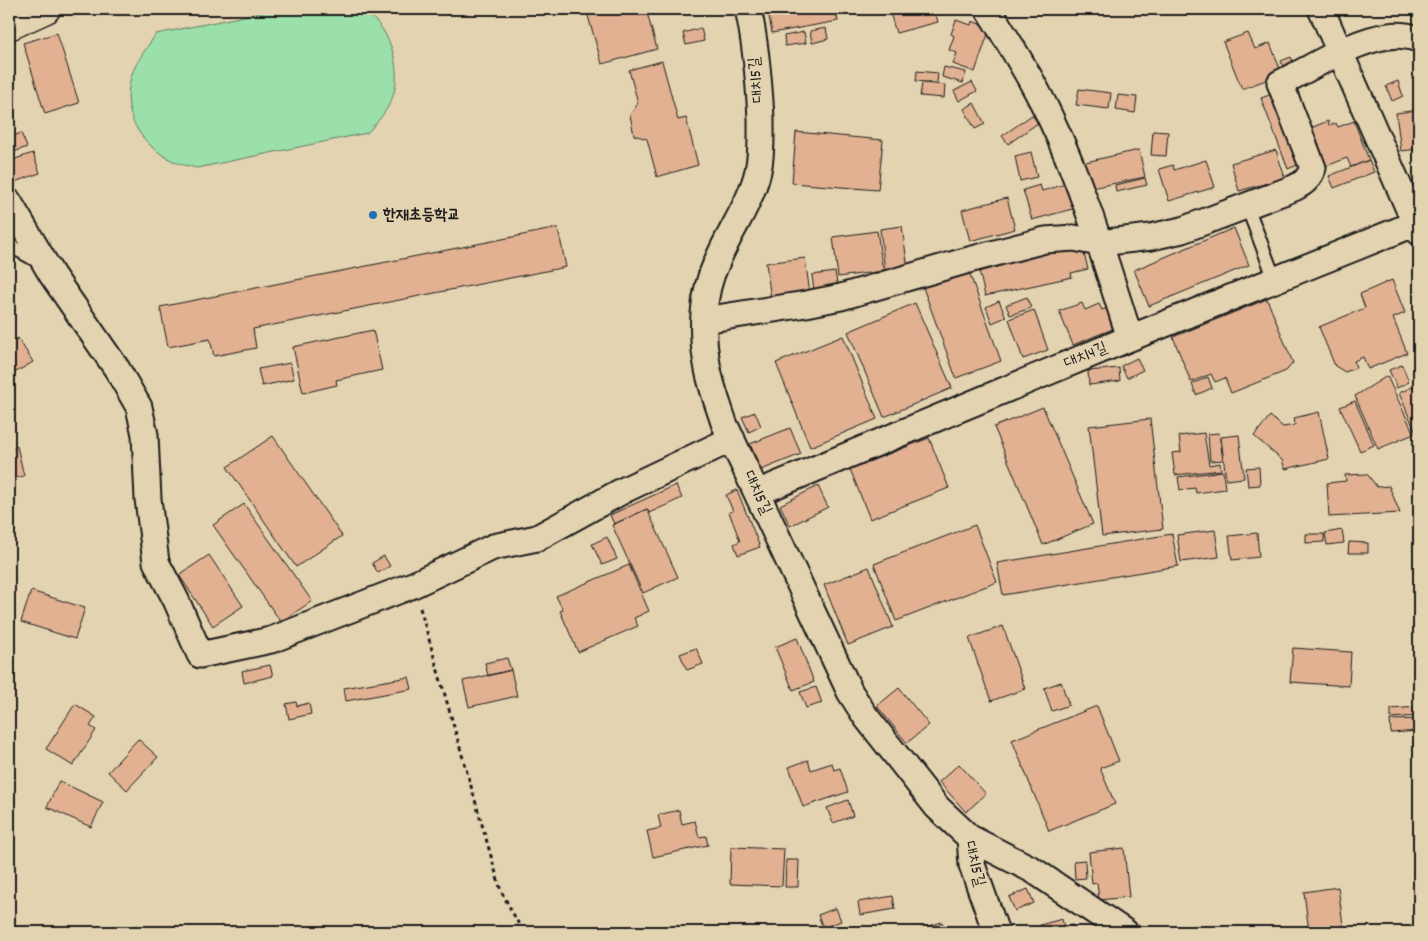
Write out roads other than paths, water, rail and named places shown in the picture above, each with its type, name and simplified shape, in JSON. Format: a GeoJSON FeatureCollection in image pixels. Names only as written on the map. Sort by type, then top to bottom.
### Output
{"type":"FeatureCollection","features":[{"type":"Feature","properties":{"kind":"main road"},"geometry":{"type":"LineString","coordinates":[[9,26],[46,9]]}},
{"type":"Feature","properties":{"kind":"street","name":"대치5길"},"geometry":{"type":"LineString","coordinates":[[748,9],[760,94],[761,148],[758,170],[751,194],[715,264],[706,295],[704,320],[707,364],[714,394],[724,423],[850,692],[866,717],[937,807],[970,838],[972,865],[996,932]]}},
{"type":"Feature","properties":{"kind":"street"},"geometry":{"type":"LineString","coordinates":[[988,9],[1014,50],[1050,117],[1068,158],[1100,243],[1130,338]]}},
{"type":"Feature","properties":{"kind":"street","name":"대치4길"},"geometry":{"type":"LineString","coordinates":[[757,493],[1130,338],[1418,225],[1321,9]]}},
{"type":"Feature","properties":{"kind":"street"},"geometry":{"type":"LineString","coordinates":[[704,320],[788,307],[842,296],[965,260],[1045,240],[1074,238],[1100,243],[1164,235],[1294,188],[1304,183],[1313,168],[1280,83],[1341,52],[1366,42],[1390,35],[1419,39]]}},
{"type":"Feature","properties":{"kind":"street"},"geometry":{"type":"LineString","coordinates":[[9,202],[47,266],[117,369],[140,407],[145,435],[148,499],[156,562],[176,600],[200,656],[271,640],[413,585],[493,547],[537,538],[624,490],[732,439]]}},
{"type":"Feature","properties":{"kind":"street"},"geometry":{"type":"LineString","coordinates":[[970,838],[1032,870],[1125,932]]}},
{"type":"Feature","properties":{"kind":"lane"},"geometry":{"type":"LineString","coordinates":[[1247,206],[1275,280]]}},
{"type":"Feature","properties":{"kind":"lane"},"geometry":{"type":"LineString","coordinates":[[9,245],[47,266]]}},
{"type":"Feature","properties":{"kind":"place","name":"한재초등학교"},"geometry":{"type":"Point","coordinates":[373,215]}}]}
